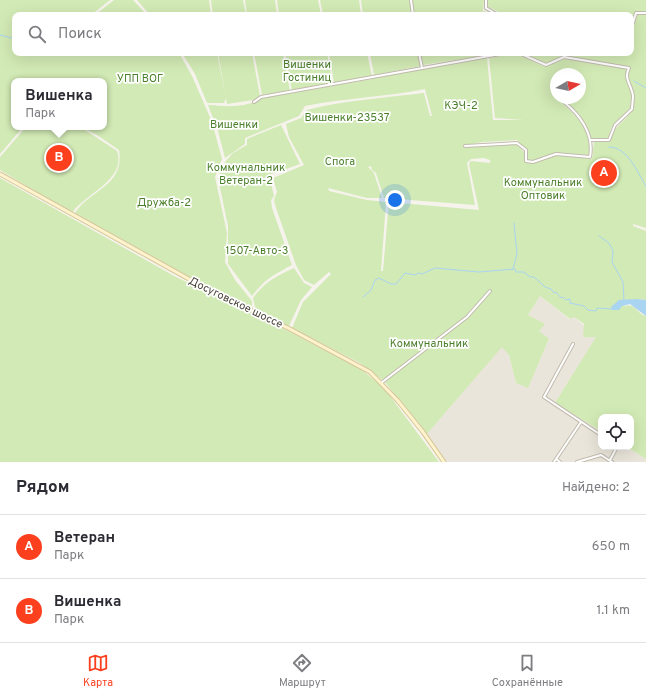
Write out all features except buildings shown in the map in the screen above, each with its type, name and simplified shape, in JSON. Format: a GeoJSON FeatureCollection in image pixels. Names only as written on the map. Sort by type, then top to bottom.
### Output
{"type":"FeatureCollection","features":[{"type":"Feature","properties":{"kind":"main road","name":"Досуговское шоссе"},"geometry":{"type":"LineString","coordinates":[[0,174],[196,283],[357,364],[370,372],[424,432],[444,462]]}},
{"type":"Feature","properties":{"kind":"street"},"geometry":{"type":"LineString","coordinates":[[411,0],[413,12]]}},
{"type":"Feature","properties":{"kind":"street"},"geometry":{"type":"LineString","coordinates":[[486,0],[486,8],[493,12]]}},
{"type":"Feature","properties":{"kind":"street"},"geometry":{"type":"LineString","coordinates":[[634,20],[636,13],[646,13]]}},
{"type":"Feature","properties":{"kind":"street"},"geometry":{"type":"LineString","coordinates":[[420,56],[422,68]]}},
{"type":"Feature","properties":{"kind":"street"},"geometry":{"type":"LineString","coordinates":[[254,102],[261,97],[489,56]]}},
{"type":"Feature","properties":{"kind":"street"},"geometry":{"type":"LineString","coordinates":[[526,56],[546,65],[564,58],[629,68],[627,81],[633,94],[632,109],[616,125],[609,140],[591,140]]}},
{"type":"Feature","properties":{"kind":"street"},"geometry":{"type":"LineString","coordinates":[[465,146],[517,142],[526,150],[526,161],[533,162],[556,154],[590,157],[591,140],[580,119],[566,104]]}},
{"type":"Feature","properties":{"kind":"street"},"geometry":{"type":"LineString","coordinates":[[381,383],[467,317],[490,291]]}},
{"type":"Feature","properties":{"kind":"street"},"geometry":{"type":"LineString","coordinates":[[573,344],[544,397],[598,433]]}},
{"type":"Feature","properties":{"kind":"street"},"geometry":{"type":"LineString","coordinates":[[554,462],[581,422]]}},
{"type":"Feature","properties":{"kind":"street"},"geometry":{"type":"LineString","coordinates":[[577,462],[601,455],[611,461],[616,450]]}},
{"type":"Feature","properties":{"kind":"street"},"geometry":{"type":"LineString","coordinates":[[556,459],[560,462]]}},
{"type":"Feature","properties":{"kind":"shaded area"},"geometry":{"type":"Polygon","coordinates":[[[540,296],[569,319],[574,317],[597,337],[555,403],[598,429],[598,450],[632,450],[646,459],[646,462],[446,462],[426,435],[502,346],[509,355],[516,383],[528,387],[549,340],[539,331],[544,324],[528,315],[540,296]]]}},
{"type":"Feature","properties":{"kind":"green space","name":"Дружба-2"},"geometry":{"type":"Polygon","coordinates":[[[0,0],[110,0],[95,12],[12,12],[12,56],[181,56],[192,76],[212,122],[222,159],[215,177],[227,233],[225,262],[235,280],[252,301],[252,308],[183,276],[75,213],[81,205],[111,180],[117,172],[119,150],[87,130],[107,130],[107,78],[11,78],[11,130],[20,130],[0,154],[0,0]]]}},
{"type":"Feature","properties":{"kind":"green space"},"geometry":{"type":"Polygon","coordinates":[[[114,0],[133,0],[144,12],[99,12],[114,0]]]}},
{"type":"Feature","properties":{"kind":"green space"},"geometry":{"type":"Polygon","coordinates":[[[137,0],[209,0],[211,12],[147,12],[137,0]]]}},
{"type":"Feature","properties":{"kind":"green space"},"geometry":{"type":"Polygon","coordinates":[[[211,0],[243,0],[245,12],[213,12],[211,0]]]}},
{"type":"Feature","properties":{"kind":"green space"},"geometry":{"type":"Polygon","coordinates":[[[245,0],[275,0],[277,12],[247,12],[245,0]]]}},
{"type":"Feature","properties":{"kind":"green space"},"geometry":{"type":"Polygon","coordinates":[[[277,0],[318,0],[320,12],[279,12],[277,0]]]}},
{"type":"Feature","properties":{"kind":"green space"},"geometry":{"type":"Polygon","coordinates":[[[320,0],[359,0],[361,12],[322,12],[320,0]]]}},
{"type":"Feature","properties":{"kind":"green space"},"geometry":{"type":"Polygon","coordinates":[[[361,0],[411,0],[413,12],[363,12],[361,0]]]}},
{"type":"Feature","properties":{"kind":"green space"},"geometry":{"type":"Polygon","coordinates":[[[412,0],[484,0],[483,11],[488,12],[414,12],[412,0]]]}},
{"type":"Feature","properties":{"kind":"green space"},"geometry":{"type":"Polygon","coordinates":[[[487,0],[646,0],[646,11],[634,13],[498,12],[488,7],[487,0]]]}},
{"type":"Feature","properties":{"kind":"green space"},"geometry":{"type":"Polygon","coordinates":[[[646,13],[646,228],[633,224],[633,226],[646,231],[646,300],[637,299],[622,306],[631,306],[646,316],[646,459],[632,450],[634,450],[634,414],[598,414],[598,429],[555,403],[596,337],[583,337],[584,324],[574,317],[570,319],[540,296],[528,315],[545,324],[539,331],[549,339],[528,388],[516,383],[509,355],[502,347],[426,435],[385,382],[360,363],[292,328],[303,302],[331,274],[329,272],[314,285],[304,280],[296,265],[276,208],[274,200],[277,192],[273,178],[304,165],[289,137],[286,124],[301,118],[307,110],[350,102],[424,93],[430,116],[432,116],[425,89],[305,106],[299,116],[245,138],[245,144],[225,158],[218,131],[208,105],[229,106],[249,104],[262,98],[487,58],[493,120],[524,120],[495,118],[489,58],[500,56],[522,56],[545,67],[564,59],[627,68],[626,81],[632,94],[630,108],[611,128],[608,139],[592,139],[579,114],[567,104],[586,104],[586,68],[550,68],[550,104],[563,104],[578,119],[586,132],[589,155],[556,153],[533,161],[528,160],[526,157],[527,151],[517,140],[482,142],[463,146],[464,148],[485,144],[516,143],[524,152],[525,161],[533,163],[557,155],[592,159],[594,142],[610,142],[614,131],[633,108],[634,97],[628,72],[629,67],[564,56],[634,56],[634,24],[637,14],[646,13]],[[484,158],[471,159],[467,163],[475,205],[384,198],[376,173],[372,170],[371,166],[368,167],[374,173],[382,198],[367,198],[328,188],[329,191],[367,200],[386,202],[381,271],[383,271],[389,202],[479,210],[469,164],[471,161],[490,163],[490,160],[484,158]]]}},
{"type":"Feature","properties":{"kind":"green space"},"geometry":{"type":"Polygon","coordinates":[[[184,56],[218,56],[226,98],[224,103],[207,103],[195,74],[184,56]]]}},
{"type":"Feature","properties":{"kind":"green space","name":"Вишенки"},"geometry":{"type":"Polygon","coordinates":[[[219,56],[253,56],[260,96],[253,100],[227,104],[219,56]]]}},
{"type":"Feature","properties":{"kind":"green space","name":"Вишенки-23537"},"geometry":{"type":"Polygon","coordinates":[[[255,56],[284,56],[290,91],[262,95],[255,56]]]}},
{"type":"Feature","properties":{"kind":"green space","name":"Вишенки Гостиниц"},"geometry":{"type":"Polygon","coordinates":[[[286,56],[328,56],[333,84],[292,91],[286,56]]]}},
{"type":"Feature","properties":{"kind":"green space"},"geometry":{"type":"Polygon","coordinates":[[[330,56],[368,56],[372,76],[334,83],[330,56]]]}},
{"type":"Feature","properties":{"kind":"green space"},"geometry":{"type":"Polygon","coordinates":[[[371,56],[419,56],[421,66],[374,75],[371,56]]]}},
{"type":"Feature","properties":{"kind":"green space"},"geometry":{"type":"Polygon","coordinates":[[[422,56],[482,56],[423,65],[422,56]]]}},
{"type":"Feature","properties":{"kind":"green space"},"geometry":{"type":"Polygon","coordinates":[[[529,56],[564,56],[546,64],[529,56]]]}},
{"type":"Feature","properties":{"kind":"green space"},"geometry":{"type":"Polygon","coordinates":[[[281,125],[300,164],[269,175],[274,196],[271,200],[272,208],[292,265],[270,278],[261,285],[252,296],[228,264],[228,226],[218,178],[225,162],[233,153],[247,145],[247,139],[281,125]]]}},
{"type":"Feature","properties":{"kind":"green space"},"geometry":{"type":"Polygon","coordinates":[[[23,130],[85,130],[117,151],[118,161],[116,170],[103,186],[86,199],[72,213],[0,170],[0,157],[23,130]]]}},
{"type":"Feature","properties":{"kind":"green space"},"geometry":{"type":"Polygon","coordinates":[[[0,178],[176,277],[288,331],[362,370],[384,388],[439,462],[0,462],[0,178]]]}},
{"type":"Feature","properties":{"kind":"green space"},"geometry":{"type":"Polygon","coordinates":[[[294,268],[304,283],[312,287],[301,300],[289,326],[256,311],[253,298],[262,287],[271,280],[294,268]]]}},
{"type":"Feature","properties":{"kind":"water"},"geometry":{"type":"Polygon","coordinates":[[[619,300],[646,300],[646,316],[630,304],[622,306],[619,310],[612,310],[611,307],[619,300]]]}},
{"type":"Feature","properties":{"kind":"waterway"},"geometry":{"type":"LineString","coordinates":[[0,35],[12,38]]}},
{"type":"Feature","properties":{"kind":"waterway"},"geometry":{"type":"LineString","coordinates":[[634,81],[646,88]]}},
{"type":"Feature","properties":{"kind":"waterway"},"geometry":{"type":"LineString","coordinates":[[609,147],[616,148],[627,156],[646,186]]}},
{"type":"Feature","properties":{"kind":"waterway"},"geometry":{"type":"LineString","coordinates":[[513,269],[517,254],[514,223]]}},
{"type":"Feature","properties":{"kind":"waterway"},"geometry":{"type":"LineString","coordinates":[[599,236],[609,243],[613,251],[612,262],[623,282],[624,301]]}},
{"type":"Feature","properties":{"kind":"waterway"},"geometry":{"type":"LineString","coordinates":[[363,297],[371,290],[375,280],[379,278],[391,284],[396,284],[405,273],[415,275],[419,273],[422,274],[435,268],[479,272],[515,269],[516,272],[524,272],[530,277],[534,277],[545,287],[551,289],[554,293],[556,292],[561,298],[563,297],[566,300],[570,299],[570,303],[584,306],[588,310],[596,311],[597,308],[612,309]]}},
{"type":"Feature","properties":{"kind":"place","name":"Вишенка"},"geometry":{"type":"Point","coordinates":[59,158]}},
{"type":"Feature","properties":{"kind":"place","name":"Ветеран"},"geometry":{"type":"Point","coordinates":[604,173]}},
{"type":"Feature","properties":{"kind":"park label","name":"УПП ВОГ"},"geometry":{"type":"Point","coordinates":[140,78]}},
{"type":"Feature","properties":{"kind":"park label","name":"КЭЧ-2"},"geometry":{"type":"Point","coordinates":[461,105]}},
{"type":"Feature","properties":{"kind":"park label","name":"Спога"},"geometry":{"type":"Point","coordinates":[340,161]}},
{"type":"Feature","properties":{"kind":"park label","name":"Коммунальник Ветеран-2"},"geometry":{"type":"Point","coordinates":[246,173]}},
{"type":"Feature","properties":{"kind":"park label","name":"Коммунальник Оптовик"},"geometry":{"type":"Point","coordinates":[543,188]}},
{"type":"Feature","properties":{"kind":"park label","name":"1507-Авто-3"},"geometry":{"type":"Point","coordinates":[257,250]}},
{"type":"Feature","properties":{"kind":"park label","name":"Коммунальник"},"geometry":{"type":"Point","coordinates":[429,343]}}]}
